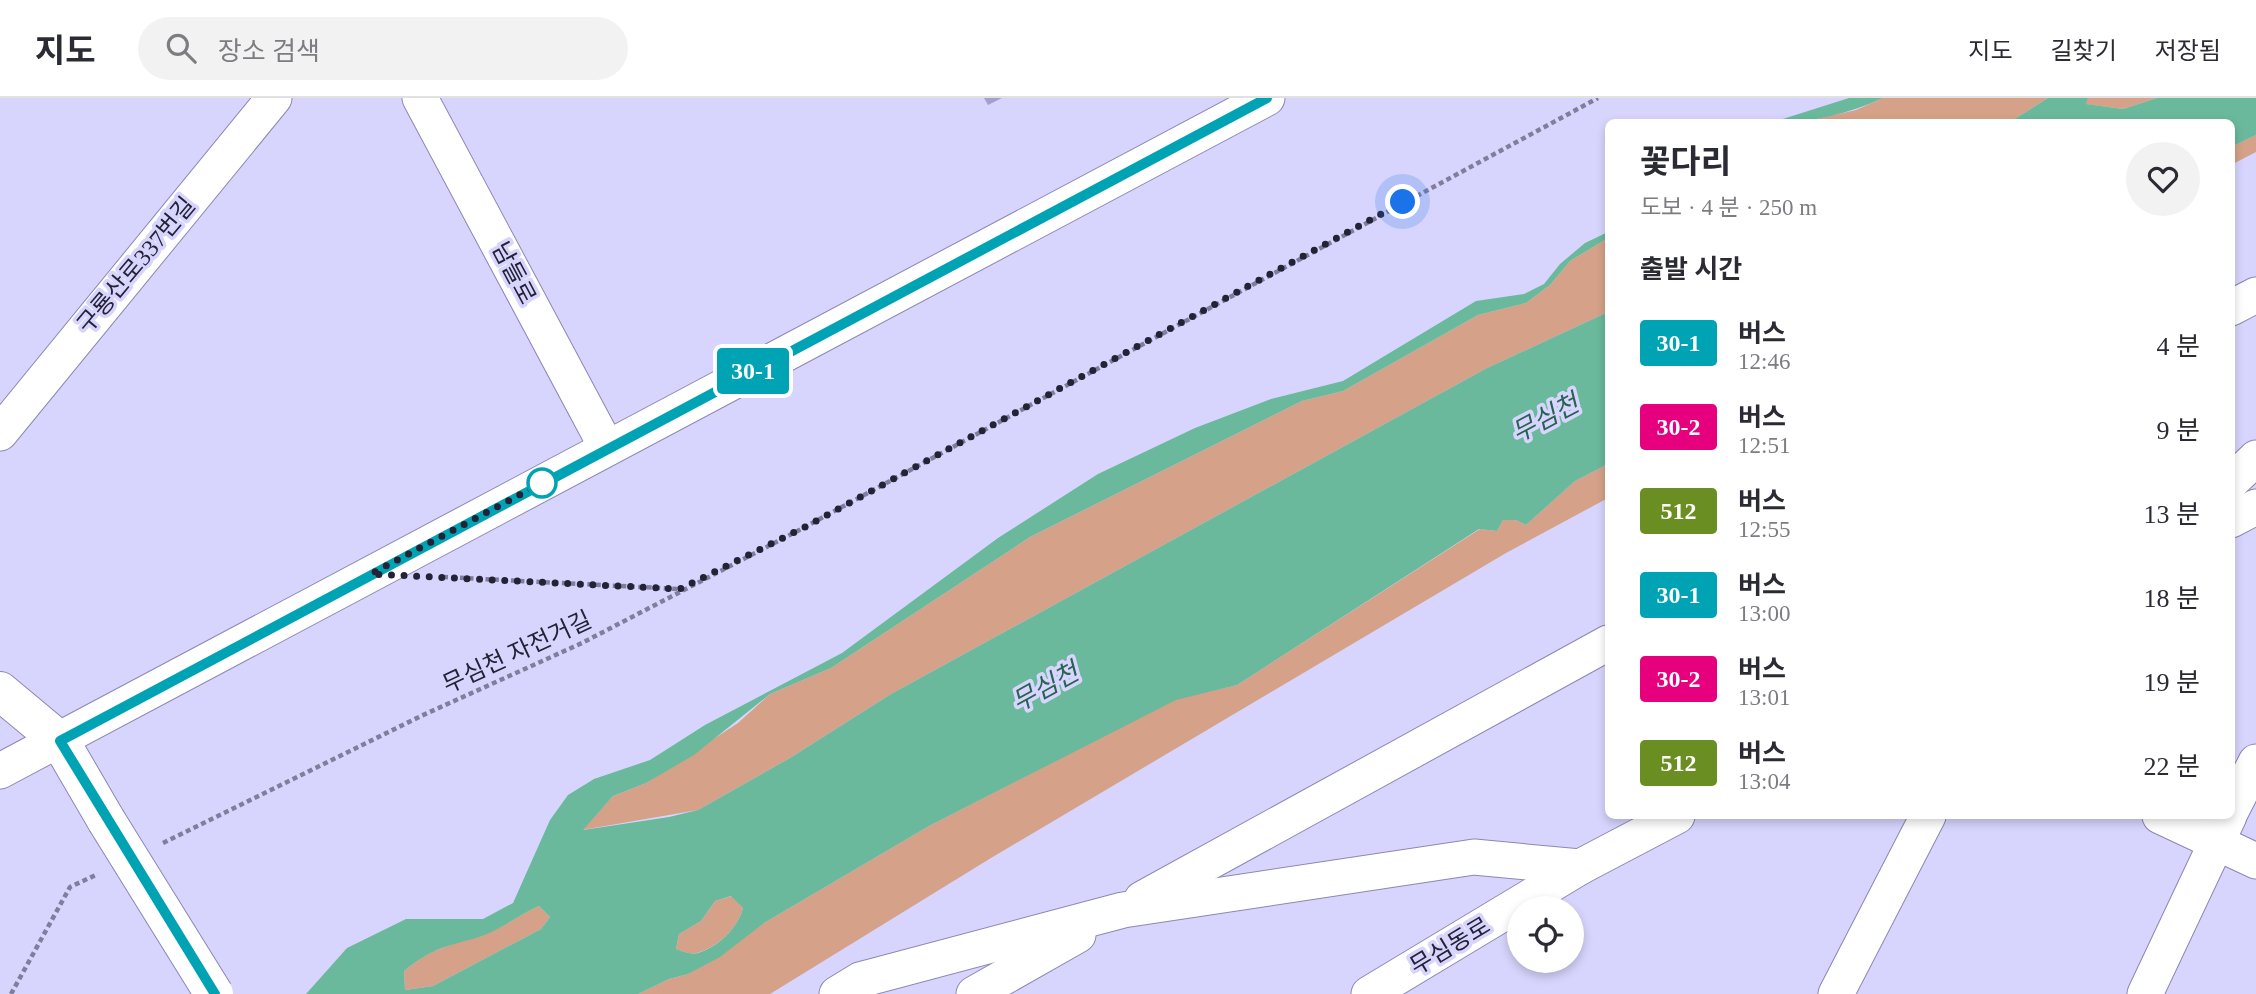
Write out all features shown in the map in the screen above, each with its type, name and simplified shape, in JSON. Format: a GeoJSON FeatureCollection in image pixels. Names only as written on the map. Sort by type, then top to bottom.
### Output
{"type":"FeatureCollection","features":[{"type":"Feature","properties":{"kind":"main road"},"geometry":{"type":"LineString","coordinates":[[0,691],[60,741],[215,994]]}},
{"type":"Feature","properties":{"kind":"street","name":"구룡산로337번길"},"geometry":{"type":"LineString","coordinates":[[0,433],[274,98]]}},
{"type":"Feature","properties":{"kind":"street","name":"남들로"},"geometry":{"type":"LineString","coordinates":[[419,98],[607,447]]}},
{"type":"Feature","properties":{"kind":"street"},"geometry":{"type":"LineString","coordinates":[[0,771],[1268,98]]}},
{"type":"Feature","properties":{"kind":"street"},"geometry":{"type":"LineString","coordinates":[[2235,306],[2256,295]]}},
{"type":"Feature","properties":{"kind":"street"},"geometry":{"type":"LineString","coordinates":[[2235,478],[2256,458]]}},
{"type":"Feature","properties":{"kind":"street"},"geometry":{"type":"LineString","coordinates":[[2235,518],[2256,507]]}},
{"type":"Feature","properties":{"kind":"street"},"geometry":{"type":"LineString","coordinates":[[974,994],[1605,645]]}},
{"type":"Feature","properties":{"kind":"street"},"geometry":{"type":"LineString","coordinates":[[2235,803],[2256,762]]}},
{"type":"Feature","properties":{"kind":"street","name":"무심동로"},"geometry":{"type":"LineString","coordinates":[[1369,994],[1580,867],[1671,819]]}},
{"type":"Feature","properties":{"kind":"street"},"geometry":{"type":"LineString","coordinates":[[1836,994],[1925,819]]}},
{"type":"Feature","properties":{"kind":"street"},"geometry":{"type":"LineString","coordinates":[[2188,819],[2225,823],[2256,861]]}},
{"type":"Feature","properties":{"kind":"street"},"geometry":{"type":"LineString","coordinates":[[2145,994],[2225,823]]}},
{"type":"Feature","properties":{"kind":"street"},"geometry":{"type":"LineString","coordinates":[[837,994],[860,980],[1123,910],[1474,857],[1580,867]]}},
{"type":"Feature","properties":{"kind":"path","name":"무심천 자전거길"},"geometry":{"type":"LineString","coordinates":[[152,848],[421,716],[582,643],[680,589],[805,527],[1598,98]]}},
{"type":"Feature","properties":{"kind":"path"},"geometry":{"type":"LineString","coordinates":[[438,577],[680,589]]}},
{"type":"Feature","properties":{"kind":"path"},"geometry":{"type":"LineString","coordinates":[[11,994],[70,887],[105,870]]}},
{"type":"Feature","properties":{"kind":"shaded area"},"geometry":{"type":"Polygon","coordinates":[[[1883,98],[2048,98],[2015,119],[1816,119],[1856,110],[1883,98]]]}},
{"type":"Feature","properties":{"kind":"shaded area"},"geometry":{"type":"Polygon","coordinates":[[[2088,98],[2157,98],[2123,109],[2085,104],[2088,98]]]}},
{"type":"Feature","properties":{"kind":"shaded area"},"geometry":{"type":"Polygon","coordinates":[[[2256,135],[2256,152],[2235,163],[2235,145],[2256,135]]]}},
{"type":"Feature","properties":{"kind":"shaded area"},"geometry":{"type":"Polygon","coordinates":[[[1605,240],[1605,313],[1487,368],[891,694],[790,758],[698,810],[582,830],[613,796],[646,783],[738,723],[770,694],[831,668],[1030,537],[1302,401],[1343,391],[1478,315],[1526,303],[1550,285],[1570,261],[1605,240]]]}},
{"type":"Feature","properties":{"kind":"shaded area"},"geometry":{"type":"Polygon","coordinates":[[[1605,466],[1605,500],[1506,553],[991,858],[770,994],[638,994],[669,979],[688,974],[764,923],[929,826],[1176,699],[1237,685],[1480,529],[1497,531],[1503,520],[1516,520],[1526,525],[1575,481],[1605,466]]]}},
{"type":"Feature","properties":{"kind":"shaded area"},"geometry":{"type":"Polygon","coordinates":[[[732,896],[743,908],[737,923],[726,936],[697,953],[676,949],[679,934],[701,921],[715,901],[732,896]]]}},
{"type":"Feature","properties":{"kind":"shaded area"},"geometry":{"type":"Polygon","coordinates":[[[539,906],[550,917],[541,929],[433,986],[405,990],[404,971],[424,957],[494,930],[539,906]]]}},
{"type":"Feature","properties":{"kind":"water"},"geometry":{"type":"Polygon","coordinates":[[[1849,98],[1883,98],[1829,116],[1782,119],[1849,98]]]}},
{"type":"Feature","properties":{"kind":"water"},"geometry":{"type":"Polygon","coordinates":[[[2048,98],[2088,98],[2086,104],[2123,109],[2157,98],[2256,98],[2256,135],[2235,145],[2235,119],[2015,119],[2048,98]]]}},
{"type":"Feature","properties":{"kind":"water","name":"무심천"},"geometry":{"type":"Polygon","coordinates":[[[1605,233],[1605,240],[1570,261],[1550,285],[1526,303],[1478,315],[1343,391],[1302,401],[1030,537],[831,668],[770,694],[694,755],[646,783],[613,796],[583,830],[698,810],[790,758],[891,694],[1487,368],[1605,313],[1605,466],[1575,481],[1526,525],[1516,520],[1503,520],[1497,531],[1479,529],[1237,685],[1176,700],[929,826],[764,923],[720,957],[688,974],[669,979],[638,994],[306,994],[347,948],[406,919],[483,919],[513,903],[550,820],[568,795],[594,779],[650,760],[705,725],[842,653],[998,538],[1098,474],[1195,428],[1271,399],[1343,381],[1476,301],[1524,294],[1544,284],[1560,264],[1585,243],[1605,233]],[[731,896],[715,901],[701,921],[679,934],[676,949],[698,953],[713,946],[737,923],[743,908],[731,896]],[[539,906],[487,934],[424,957],[404,971],[405,990],[433,986],[541,929],[550,917],[539,906]]]}},
{"type":"Feature","properties":{"kind":"building"},"geometry":{"type":"Polygon","coordinates":[[[984,98],[1002,98],[988,105],[984,98]]]}},
{"type":"Feature","properties":{"kind":"bus line","name":"30-1"},"geometry":{"type":"LineString","coordinates":[[215,994],[60,741],[607,447],[1267,98]]}},
{"type":"Feature","properties":{"kind":"route"},"geometry":{"type":"LineString","coordinates":[[542,483],[371,574],[680,589],[805,527],[1403,202]]}}]}
